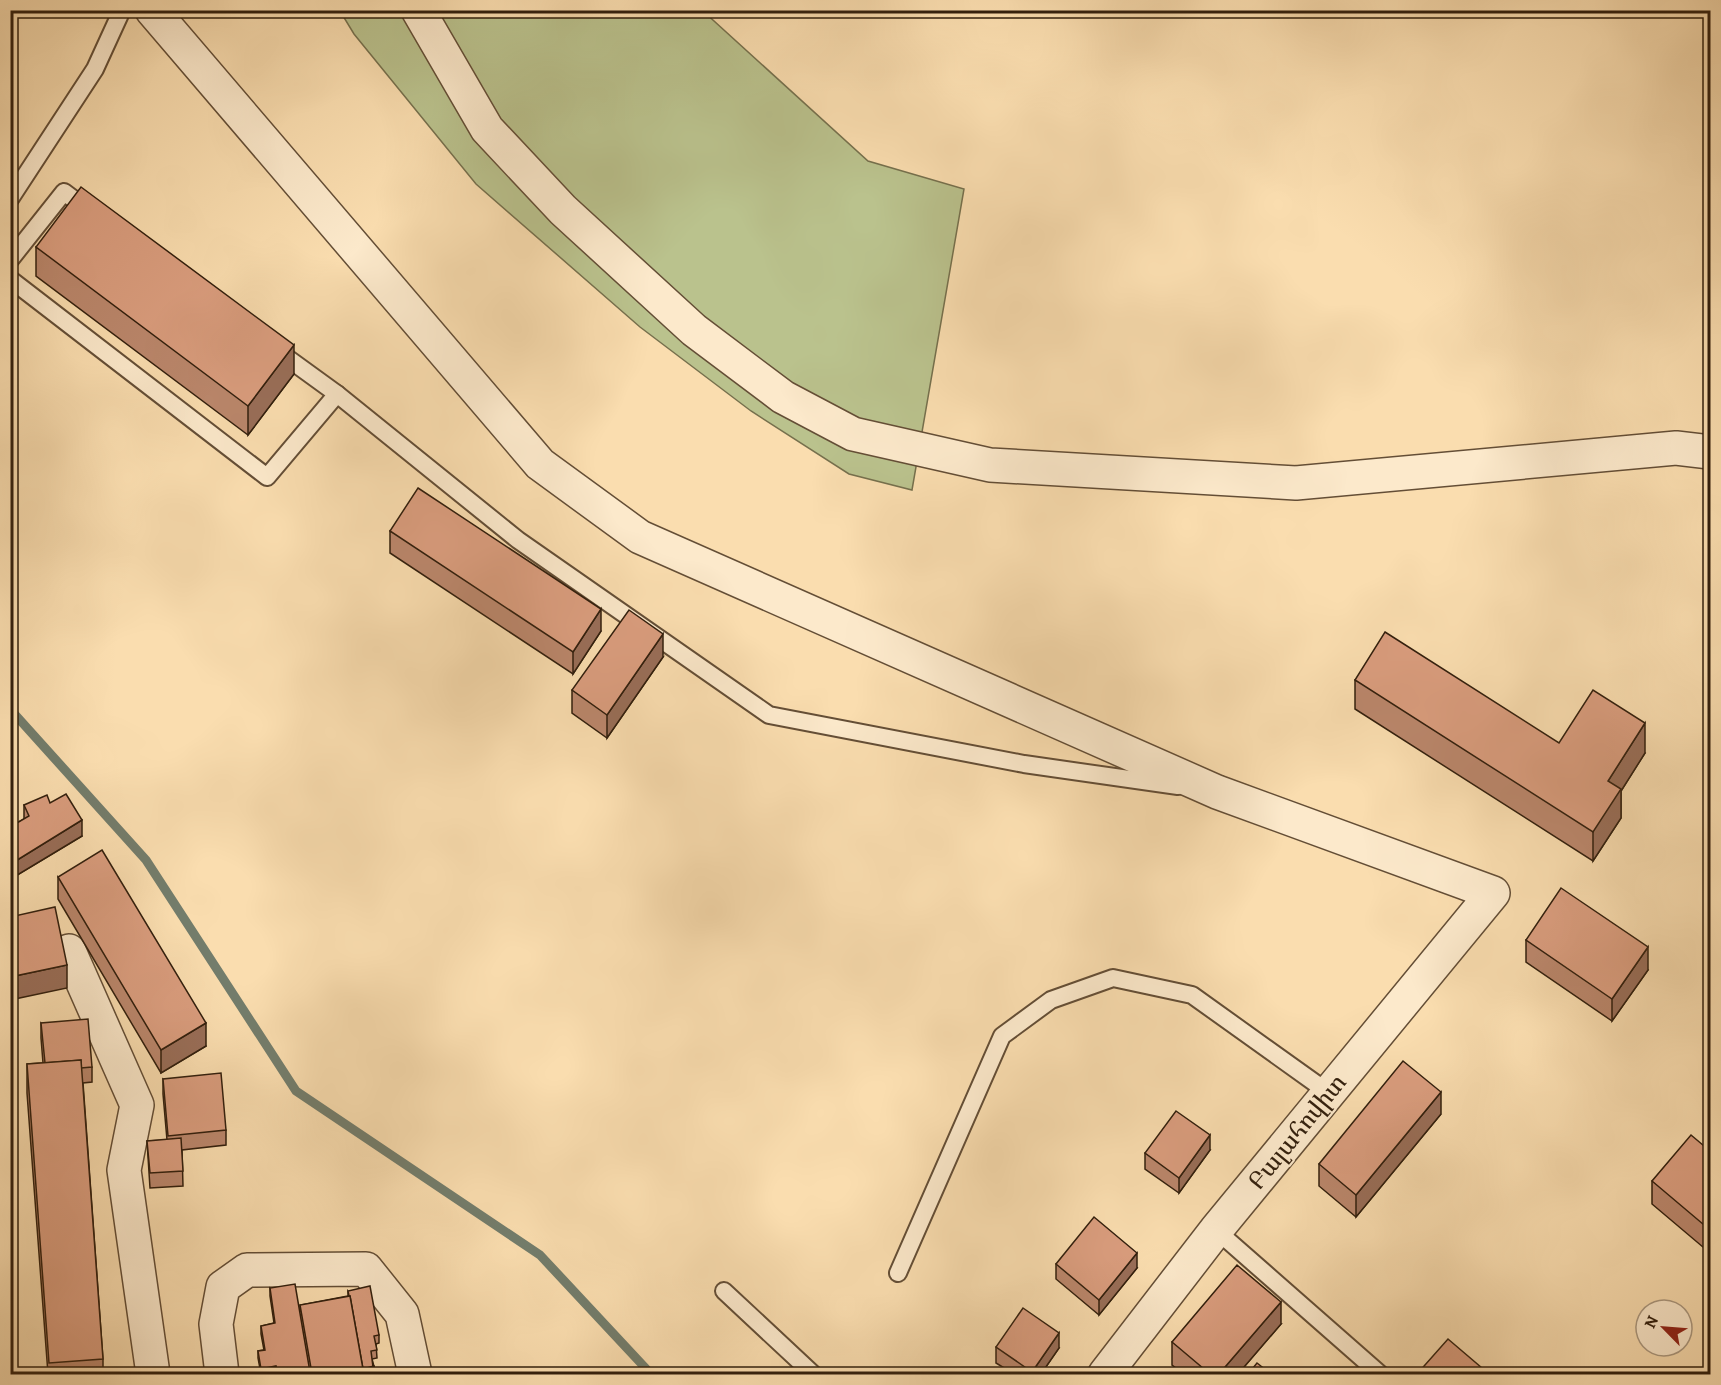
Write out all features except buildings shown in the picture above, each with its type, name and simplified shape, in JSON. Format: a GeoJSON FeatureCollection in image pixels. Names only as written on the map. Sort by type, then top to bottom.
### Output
{"type":"FeatureCollection","features":[{"type":"Feature","properties":{"kind":"street"},"geometry":{"type":"LineString","coordinates":[[152,10],[540,464],[631,531],[640,537],[1217,792]]}},
{"type":"Feature","properties":{"kind":"street"},"geometry":{"type":"LineString","coordinates":[[418,10],[487,129],[564,210],[694,330],[783,397],[853,434],[990,465],[1296,483],[1676,448],[1710,452]]}},
{"type":"Feature","properties":{"kind":"street","name":"Բալահովիտ"},"geometry":{"type":"LineString","coordinates":[[1105,1374],[1216,1230],[1493,893],[1217,792]]}},
{"type":"Feature","properties":{"kind":"street"},"geometry":{"type":"LineString","coordinates":[[69,951],[137,1105],[124,1170],[153,1374]]}},
{"type":"Feature","properties":{"kind":"street"},"geometry":{"type":"LineString","coordinates":[[222,1374],[216,1324],[223,1287],[247,1270],[366,1269],[402,1314],[415,1374]]}},
{"type":"Feature","properties":{"kind":"lane"},"geometry":{"type":"LineString","coordinates":[[10,199],[95,69],[122,10]]}},
{"type":"Feature","properties":{"kind":"lane"},"geometry":{"type":"LineString","coordinates":[[10,260],[64,192],[102,220]]}},
{"type":"Feature","properties":{"kind":"lane"},"geometry":{"type":"LineString","coordinates":[[10,279],[267,477],[337,394]]}},
{"type":"Feature","properties":{"kind":"lane"},"geometry":{"type":"LineString","coordinates":[[261,338],[337,394],[518,540],[769,715],[1024,764],[1217,792]]}},
{"type":"Feature","properties":{"kind":"lane"},"geometry":{"type":"LineString","coordinates":[[898,1274],[1002,1036],[1051,1000],[1113,978],[1192,994],[1329,1093]]}},
{"type":"Feature","properties":{"kind":"lane"},"geometry":{"type":"LineString","coordinates":[[1216,1230],[1380,1374]]}},
{"type":"Feature","properties":{"kind":"lane"},"geometry":{"type":"LineString","coordinates":[[724,1291],[813,1374]]}},
{"type":"Feature","properties":{"kind":"green space"},"geometry":{"type":"Polygon","coordinates":[[[340,11],[703,11],[868,161],[964,189],[912,490],[849,474],[751,411],[640,327],[476,184],[354,34],[340,11]]]}},
{"type":"Feature","properties":{"kind":"waterway"},"geometry":{"type":"LineString","coordinates":[[10,709],[146,860],[296,1091],[540,1255],[651,1374]]}}]}
